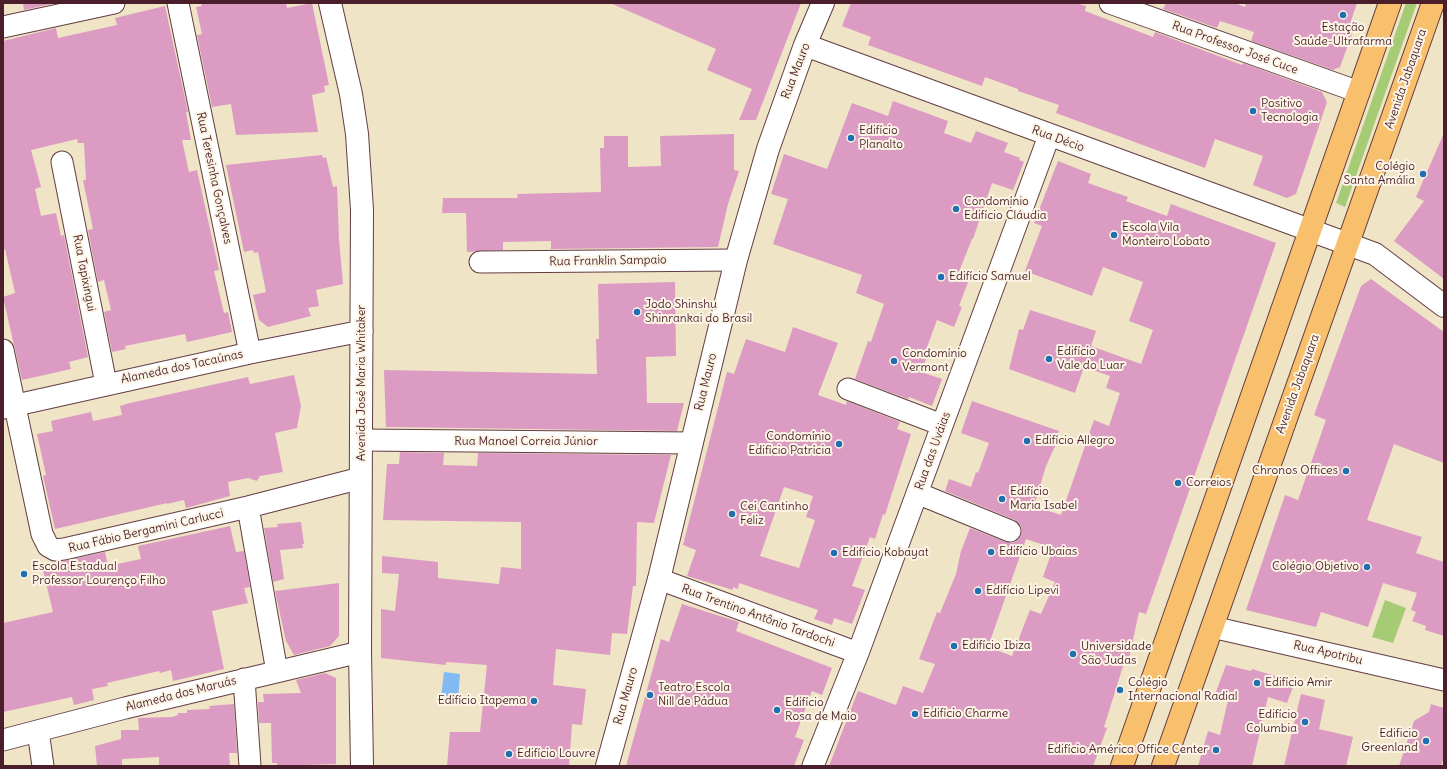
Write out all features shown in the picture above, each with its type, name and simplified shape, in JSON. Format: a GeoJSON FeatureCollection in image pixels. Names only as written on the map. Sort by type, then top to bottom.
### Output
{"type":"FeatureCollection","features":[{"type":"Feature","properties":{"kind":"main road"},"geometry":{"type":"LineString","coordinates":[[1122,766],[1390,3]]}},
{"type":"Feature","properties":{"kind":"main road","name":"Avenida Jabaquara"},"geometry":{"type":"LineString","coordinates":[[1163,766],[1433,3]]}},
{"type":"Feature","properties":{"kind":"street"},"geometry":{"type":"LineString","coordinates":[[3,27],[114,3]]}},
{"type":"Feature","properties":{"kind":"street","name":"Rua Teresinha Gonçalves"},"geometry":{"type":"LineString","coordinates":[[178,3],[250,352]]}},
{"type":"Feature","properties":{"kind":"street","name":"Avenida José Maria Whitaker"},"geometry":{"type":"LineString","coordinates":[[330,3],[351,94],[357,134],[362,210],[360,652],[362,766]]}},
{"type":"Feature","properties":{"kind":"street","name":"Rua Mauro"},"geometry":{"type":"LineString","coordinates":[[606,766],[659,580],[736,260],[772,135],[805,45],[823,3]]}},
{"type":"Feature","properties":{"kind":"street","name":"Rua Professor José Cuce"},"geometry":{"type":"LineString","coordinates":[[1110,3],[1360,92]]}},
{"type":"Feature","properties":{"kind":"street","name":"Rua Décio"},"geometry":{"type":"LineString","coordinates":[[805,45],[1049,136],[1375,254],[1444,306]]}},
{"type":"Feature","properties":{"kind":"street","name":"Rua das Uváias"},"geometry":{"type":"LineString","coordinates":[[813,766],[858,654],[1049,136]]}},
{"type":"Feature","properties":{"kind":"street","name":"Rua Tapixingui"},"geometry":{"type":"LineString","coordinates":[[62,162],[106,384]]}},
{"type":"Feature","properties":{"kind":"street","name":"Rua Franklin Sampaio"},"geometry":{"type":"LineString","coordinates":[[480,262],[736,260]]}},
{"type":"Feature","properties":{"kind":"street","name":"Alameda dos Tacaúnas"},"geometry":{"type":"LineString","coordinates":[[9,406],[250,352],[362,330]]}},
{"type":"Feature","properties":{"kind":"street"},"geometry":{"type":"LineString","coordinates":[[3,350],[9,406]]}},
{"type":"Feature","properties":{"kind":"street"},"geometry":{"type":"LineString","coordinates":[[848,389],[942,425]]}},
{"type":"Feature","properties":{"kind":"street","name":"Rua Fábio Bergamini Carlucci"},"geometry":{"type":"LineString","coordinates":[[9,406],[42,534],[48,546],[55,550],[64,550],[248,507],[361,478]]}},
{"type":"Feature","properties":{"kind":"street","name":"Rua Manoel Correia Júnior"},"geometry":{"type":"LineString","coordinates":[[361,440],[692,443]]}},
{"type":"Feature","properties":{"kind":"street"},"geometry":{"type":"LineString","coordinates":[[917,494],[1010,531]]}},
{"type":"Feature","properties":{"kind":"street"},"geometry":{"type":"LineString","coordinates":[[248,507],[278,672]]}},
{"type":"Feature","properties":{"kind":"street","name":"Rua Trentino Antônio Tardochi"},"geometry":{"type":"LineString","coordinates":[[659,580],[858,654]]}},
{"type":"Feature","properties":{"kind":"street","name":"Rua Apotribu"},"geometry":{"type":"LineString","coordinates":[[1212,627],[1444,680]]}},
{"type":"Feature","properties":{"kind":"street","name":"Alameda dos Maruás"},"geometry":{"type":"LineString","coordinates":[[3,740],[125,708],[360,652]]}},
{"type":"Feature","properties":{"kind":"street"},"geometry":{"type":"LineString","coordinates":[[244,679],[250,766]]}},
{"type":"Feature","properties":{"kind":"street"},"geometry":{"type":"LineString","coordinates":[[38,731],[42,766]]}},
{"type":"Feature","properties":{"kind":"green space"},"geometry":{"type":"Polygon","coordinates":[[[1406,3],[1417,3],[1345,207],[1336,203],[1406,3]]]}},
{"type":"Feature","properties":{"kind":"green space"},"geometry":{"type":"Polygon","coordinates":[[[1385,600],[1406,608],[1393,643],[1372,637],[1385,600]]]}},
{"type":"Feature","properties":{"kind":"water"},"geometry":{"type":"Polygon","coordinates":[[[444,672],[460,674],[458,700],[441,697],[444,672]]]}},
{"type":"Feature","properties":{"kind":"building"},"geometry":{"type":"Polygon","coordinates":[[[23,3],[51,3],[51,4],[24,10],[23,3]]]}},
{"type":"Feature","properties":{"kind":"building"},"geometry":{"type":"Polygon","coordinates":[[[201,3],[286,3],[287,8],[312,3],[329,85],[324,86],[325,92],[312,95],[318,132],[236,135],[231,104],[212,107],[197,35],[202,34],[196,7],[202,6],[201,3]]]}},
{"type":"Feature","properties":{"kind":"building"},"geometry":{"type":"Polygon","coordinates":[[[610,3],[801,3],[756,120],[739,120],[752,89],[707,70],[716,49],[610,3]]]}},
{"type":"Feature","properties":{"kind":"building"},"geometry":{"type":"Polygon","coordinates":[[[851,3],[1076,3],[1086,6],[1085,11],[1153,37],[1155,32],[1242,65],[1243,63],[1322,92],[1327,102],[1296,194],[1287,198],[1253,185],[1263,156],[1215,139],[1205,168],[1056,113],[1059,105],[1018,91],[1018,89],[985,77],[982,86],[868,45],[871,37],[842,26],[851,3]]]}},
{"type":"Feature","properties":{"kind":"building"},"geometry":{"type":"Polygon","coordinates":[[[1166,3],[1235,3],[1245,7],[1246,3],[1357,3],[1351,21],[1356,23],[1340,67],[1333,70],[1251,41],[1254,32],[1220,21],[1217,28],[1163,9],[1166,3]]]}},
{"type":"Feature","properties":{"kind":"building"},"geometry":{"type":"Polygon","coordinates":[[[165,6],[188,112],[186,112],[191,140],[182,140],[189,172],[197,170],[219,270],[214,271],[224,313],[228,312],[232,332],[187,342],[185,334],[125,346],[126,349],[112,352],[104,312],[111,310],[104,280],[98,282],[88,230],[93,229],[83,180],[86,180],[84,143],[78,143],[77,139],[31,150],[41,187],[35,189],[41,216],[56,213],[61,236],[64,235],[88,357],[69,362],[71,369],[22,380],[3,297],[15,293],[5,249],[3,250],[3,41],[56,28],[58,38],[117,25],[115,18],[165,6]]]}},
{"type":"Feature","properties":{"kind":"building"},"geometry":{"type":"Polygon","coordinates":[[[893,101],[948,121],[944,133],[971,143],[976,131],[1008,143],[1004,152],[1020,158],[1019,160],[1024,162],[1013,190],[992,183],[973,239],[960,269],[971,274],[959,306],[962,307],[954,327],[937,320],[923,358],[926,359],[921,372],[942,379],[932,406],[909,397],[908,399],[855,379],[868,341],[871,342],[884,304],[856,293],[862,275],[773,244],[788,199],[771,194],[784,154],[827,169],[852,103],[888,116],[893,101]]]}},
{"type":"Feature","properties":{"kind":"building"},"geometry":{"type":"Polygon","coordinates":[[[1444,133],[1444,279],[1394,241],[1424,201],[1416,197],[1444,133]]]}},
{"type":"Feature","properties":{"kind":"building"},"geometry":{"type":"Polygon","coordinates":[[[734,134],[734,170],[739,171],[728,204],[718,247],[551,249],[551,241],[503,242],[503,250],[467,252],[466,213],[442,213],[443,198],[518,198],[517,194],[601,192],[600,148],[604,148],[604,136],[628,136],[628,167],[661,166],[660,136],[734,134]]]}},
{"type":"Feature","properties":{"kind":"building"},"geometry":{"type":"Polygon","coordinates":[[[322,155],[323,158],[326,157],[333,187],[337,186],[339,240],[343,284],[316,290],[319,306],[308,308],[311,316],[268,327],[259,320],[253,295],[266,292],[258,252],[254,253],[253,250],[244,252],[226,165],[322,155]]]}},
{"type":"Feature","properties":{"kind":"building"},"geometry":{"type":"Polygon","coordinates":[[[1058,161],[1091,174],[1088,183],[1128,197],[1126,201],[1167,216],[1171,204],[1276,243],[1146,614],[1139,612],[1128,663],[1124,663],[1104,727],[1107,728],[1093,766],[829,766],[858,691],[896,705],[903,686],[923,693],[935,664],[919,659],[937,612],[940,613],[956,574],[961,551],[970,528],[1012,543],[1017,541],[1021,535],[1022,529],[1020,524],[1015,520],[945,491],[949,479],[971,487],[989,443],[961,433],[972,401],[1059,431],[1057,442],[1046,466],[1034,506],[1061,515],[1094,420],[1109,426],[1120,393],[1106,388],[1110,376],[1084,367],[1075,393],[1009,369],[1019,329],[1023,330],[1030,310],[1096,331],[1091,346],[1141,364],[1153,330],[1129,321],[1143,282],[1103,267],[1092,296],[1025,271],[1042,226],[1034,223],[1058,161]],[[1026,539],[988,647],[1012,656],[1030,610],[1041,614],[1055,582],[1043,577],[1053,548],[1026,539]]]}},
{"type":"Feature","properties":{"kind":"building"},"geometry":{"type":"Polygon","coordinates":[[[1371,279],[1444,332],[1444,463],[1394,444],[1367,520],[1422,537],[1416,553],[1444,562],[1444,636],[1425,630],[1426,626],[1412,621],[1416,612],[1411,610],[1417,593],[1383,583],[1368,627],[1321,612],[1316,627],[1246,610],[1285,495],[1298,500],[1326,420],[1314,415],[1361,286],[1371,279]]]}},
{"type":"Feature","properties":{"kind":"building"},"geometry":{"type":"Polygon","coordinates":[[[675,282],[676,356],[646,357],[647,403],[684,403],[677,431],[386,427],[384,370],[597,374],[596,339],[599,339],[598,284],[675,282]]]}},
{"type":"Feature","properties":{"kind":"building"},"geometry":{"type":"Polygon","coordinates":[[[793,327],[838,343],[818,395],[846,405],[847,401],[900,422],[897,429],[911,434],[885,515],[883,514],[875,539],[870,537],[852,586],[865,590],[852,624],[834,618],[832,625],[814,619],[818,610],[739,583],[738,589],[733,587],[733,590],[687,576],[696,550],[683,545],[727,372],[734,374],[746,339],[785,352],[793,327]],[[784,487],[760,556],[799,568],[815,520],[806,517],[813,496],[784,487]]]}},
{"type":"Feature","properties":{"kind":"building"},"geometry":{"type":"Polygon","coordinates":[[[294,375],[301,406],[297,428],[275,433],[283,472],[260,476],[257,481],[248,478],[228,482],[230,496],[186,508],[184,500],[55,529],[43,476],[46,475],[37,434],[53,431],[51,421],[91,412],[93,421],[122,415],[120,406],[130,403],[248,377],[250,384],[294,375]]]}},
{"type":"Feature","properties":{"kind":"building"},"geometry":{"type":"Polygon","coordinates":[[[400,452],[444,453],[443,465],[477,466],[478,453],[671,455],[654,523],[637,522],[636,586],[633,586],[627,634],[612,633],[610,655],[556,649],[553,685],[586,689],[582,725],[572,724],[569,766],[447,766],[450,732],[480,732],[487,665],[446,662],[446,665],[381,658],[381,609],[395,611],[399,574],[382,573],[382,556],[438,562],[438,578],[499,584],[501,567],[521,569],[521,522],[383,520],[387,464],[399,464],[400,452]]]}},
{"type":"Feature","properties":{"kind":"building"},"geometry":{"type":"Polygon","coordinates":[[[301,522],[304,544],[302,544],[303,548],[280,550],[284,579],[273,582],[264,528],[278,527],[277,524],[301,522]]]}},
{"type":"Feature","properties":{"kind":"building"},"geometry":{"type":"Polygon","coordinates":[[[230,526],[236,552],[244,551],[250,587],[244,588],[248,603],[212,611],[224,669],[173,681],[171,670],[160,673],[159,671],[107,683],[108,686],[92,689],[94,700],[74,705],[72,697],[3,712],[3,623],[53,612],[42,566],[105,552],[108,566],[141,559],[138,546],[230,526]]]}},
{"type":"Feature","properties":{"kind":"building"},"geometry":{"type":"Polygon","coordinates":[[[339,583],[339,636],[330,646],[294,655],[286,641],[275,591],[339,583]]]}},
{"type":"Feature","properties":{"kind":"building"},"geometry":{"type":"Polygon","coordinates":[[[682,604],[739,622],[736,631],[832,668],[822,695],[812,691],[795,737],[804,740],[794,766],[626,766],[661,639],[669,642],[682,604]]]}},
{"type":"Feature","properties":{"kind":"building"},"geometry":{"type":"Polygon","coordinates":[[[1226,665],[1251,671],[1252,669],[1295,682],[1287,703],[1268,697],[1252,766],[1198,766],[1208,731],[1220,735],[1228,700],[1214,697],[1226,665]]]}},
{"type":"Feature","properties":{"kind":"building"},"geometry":{"type":"Polygon","coordinates":[[[325,673],[336,678],[336,764],[277,766],[277,763],[272,763],[271,723],[259,723],[258,702],[264,702],[263,694],[301,693],[296,680],[325,673]]]}},
{"type":"Feature","properties":{"kind":"building"},"geometry":{"type":"Polygon","coordinates":[[[1301,694],[1325,700],[1319,729],[1353,737],[1346,766],[1284,766],[1301,694]]]}},
{"type":"Feature","properties":{"kind":"building"},"geometry":{"type":"Polygon","coordinates":[[[234,704],[237,753],[229,753],[230,766],[159,766],[159,757],[122,759],[122,766],[97,766],[95,746],[121,739],[121,730],[139,730],[138,718],[172,717],[178,715],[178,713],[187,713],[187,710],[210,709],[209,706],[234,704]]]}},
{"type":"Feature","properties":{"kind":"building","name":"Edificio Greenland"},"geometry":{"type":"Polygon","coordinates":[[[1431,704],[1444,708],[1444,757],[1441,766],[1399,766],[1414,721],[1429,712],[1431,704]]]}},
{"type":"Feature","properties":{"kind":"place","name":"Estação Saúde-Ultrafarma"},"geometry":{"type":"Point","coordinates":[1343,15]}},
{"type":"Feature","properties":{"kind":"place","name":"Positivo Tecnologia"},"geometry":{"type":"Point","coordinates":[1253,111]}},
{"type":"Feature","properties":{"kind":"place","name":"Edifício Planalto"},"geometry":{"type":"Point","coordinates":[851,138]}},
{"type":"Feature","properties":{"kind":"place","name":"Colégio Santa Amália"},"geometry":{"type":"Point","coordinates":[1423,174]}},
{"type":"Feature","properties":{"kind":"place","name":"Condomínio Edifício Cláudia"},"geometry":{"type":"Point","coordinates":[956,209]}},
{"type":"Feature","properties":{"kind":"place","name":"Escola Vila Monteiro Lobato"},"geometry":{"type":"Point","coordinates":[1114,235]}},
{"type":"Feature","properties":{"kind":"place","name":"Edifício Samuel"},"geometry":{"type":"Point","coordinates":[941,277]}},
{"type":"Feature","properties":{"kind":"place","name":"Jodo Shinshu Shinrankai do Brasil"},"geometry":{"type":"Point","coordinates":[637,312]}},
{"type":"Feature","properties":{"kind":"place","name":"Edifício Vale do Luar"},"geometry":{"type":"Point","coordinates":[1049,359]}},
{"type":"Feature","properties":{"kind":"place","name":"Condomínio Vermont"},"geometry":{"type":"Point","coordinates":[894,361]}},
{"type":"Feature","properties":{"kind":"place","name":"Edifício Allegro"},"geometry":{"type":"Point","coordinates":[1027,441]}},
{"type":"Feature","properties":{"kind":"place","name":"Condomínio Edifício Patrícia"},"geometry":{"type":"Point","coordinates":[839,444]}},
{"type":"Feature","properties":{"kind":"place","name":"Chronos Offices"},"geometry":{"type":"Point","coordinates":[1346,471]}},
{"type":"Feature","properties":{"kind":"place","name":"Correios"},"geometry":{"type":"Point","coordinates":[1178,483]}},
{"type":"Feature","properties":{"kind":"place","name":"Edifício Maria Isabel"},"geometry":{"type":"Point","coordinates":[1002,499]}},
{"type":"Feature","properties":{"kind":"place","name":"Cei Cantinho Feliz"},"geometry":{"type":"Point","coordinates":[732,514]}},
{"type":"Feature","properties":{"kind":"place","name":"Edifício Ubaias"},"geometry":{"type":"Point","coordinates":[991,552]}},
{"type":"Feature","properties":{"kind":"place","name":"Edifício Kobayat"},"geometry":{"type":"Point","coordinates":[834,553]}},
{"type":"Feature","properties":{"kind":"place","name":"Colégio Objetivo"},"geometry":{"type":"Point","coordinates":[1367,567]}},
{"type":"Feature","properties":{"kind":"place","name":"Escola Estadual Professor Lourenço Filho"},"geometry":{"type":"Point","coordinates":[24,574]}},
{"type":"Feature","properties":{"kind":"place","name":"Edifício Lipevi"},"geometry":{"type":"Point","coordinates":[978,591]}},
{"type":"Feature","properties":{"kind":"place","name":"Edifício Ibiza"},"geometry":{"type":"Point","coordinates":[954,646]}},
{"type":"Feature","properties":{"kind":"place","name":"Universidade São Judas"},"geometry":{"type":"Point","coordinates":[1073,654]}},
{"type":"Feature","properties":{"kind":"place","name":"Edifício Amir"},"geometry":{"type":"Point","coordinates":[1257,683]}},
{"type":"Feature","properties":{"kind":"place","name":"Colégio Internacional Radial"},"geometry":{"type":"Point","coordinates":[1120,690]}},
{"type":"Feature","properties":{"kind":"place","name":"Teatro Escola Nill de Pádua"},"geometry":{"type":"Point","coordinates":[650,695]}},
{"type":"Feature","properties":{"kind":"place","name":"Edifício Itapema"},"geometry":{"type":"Point","coordinates":[534,701]}},
{"type":"Feature","properties":{"kind":"place","name":"Edifício Rosa de Maio"},"geometry":{"type":"Point","coordinates":[777,710]}},
{"type":"Feature","properties":{"kind":"place","name":"Edifício Charme"},"geometry":{"type":"Point","coordinates":[915,714]}},
{"type":"Feature","properties":{"kind":"place","name":"Edifício Columbia"},"geometry":{"type":"Point","coordinates":[1305,722]}},
{"type":"Feature","properties":{"kind":"place","name":"Edificio Greenland"},"geometry":{"type":"Point","coordinates":[1426,741]}},
{"type":"Feature","properties":{"kind":"place","name":"Edifício América Office Center"},"geometry":{"type":"Point","coordinates":[1216,750]}},
{"type":"Feature","properties":{"kind":"place","name":"Edifício Louvre"},"geometry":{"type":"Point","coordinates":[509,754]}}]}
